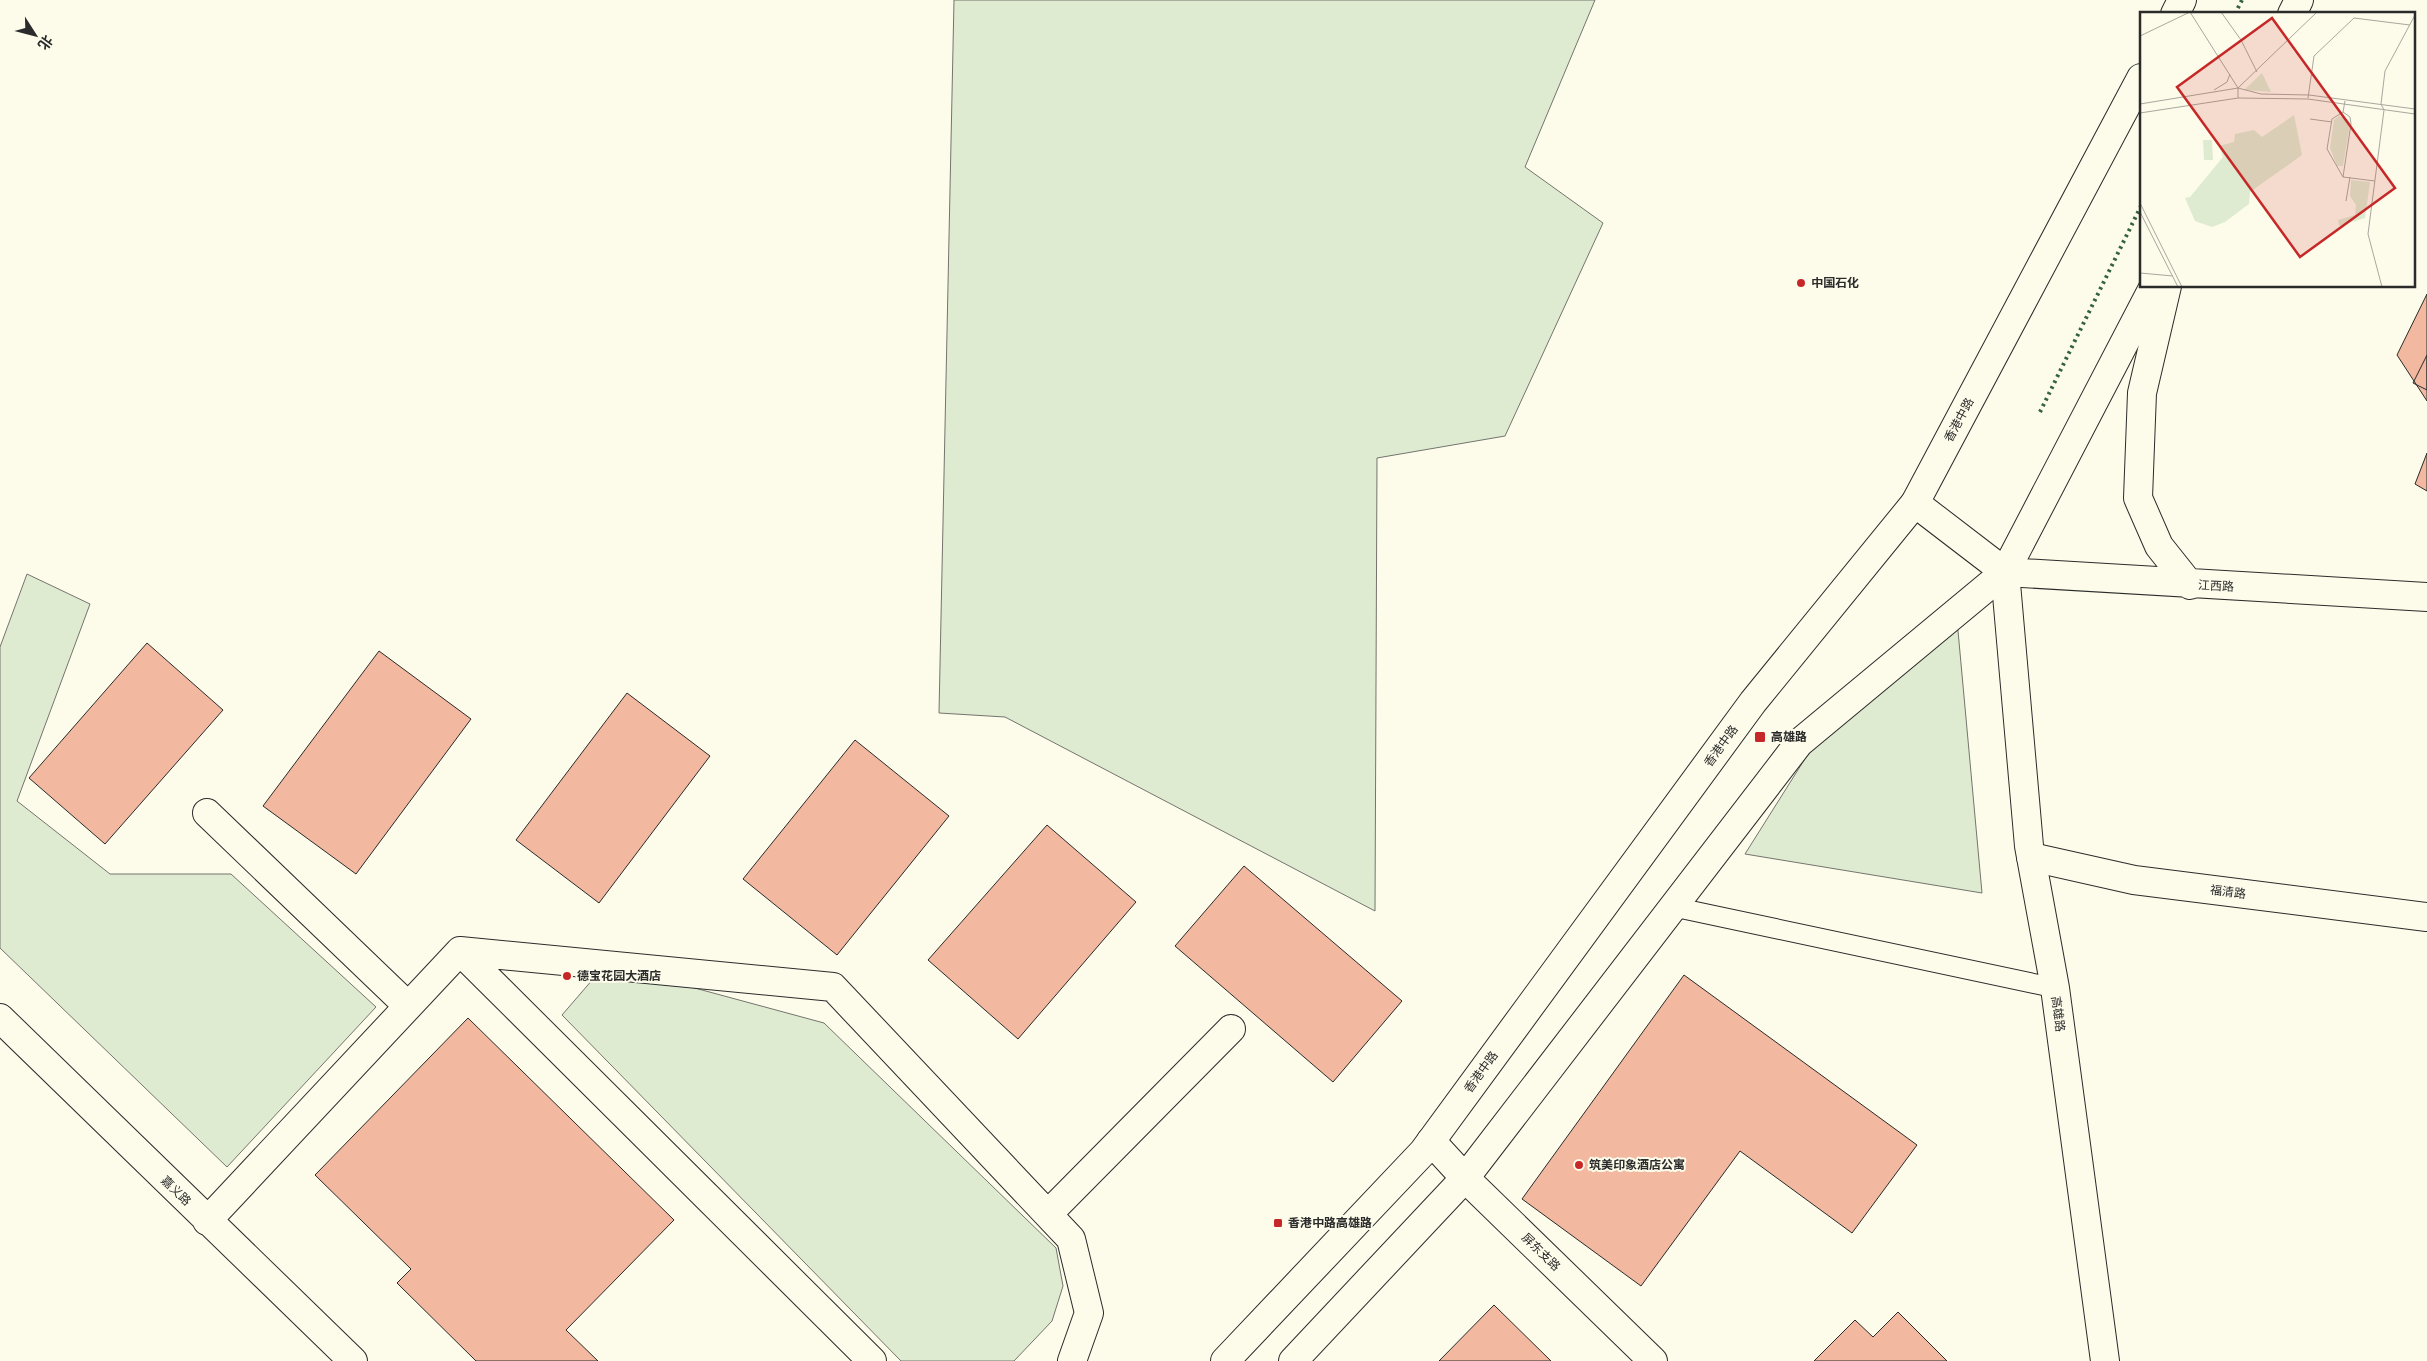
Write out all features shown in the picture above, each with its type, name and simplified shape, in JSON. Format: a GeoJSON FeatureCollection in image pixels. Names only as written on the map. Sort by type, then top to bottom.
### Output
{"type":"FeatureCollection","features":[{"type":"Feature","properties":{"kind":"main road"},"geometry":{"type":"LineString","coordinates":[[2176,12],[2182,0]]}},
{"type":"Feature","properties":{"kind":"main road"},"geometry":{"type":"LineString","coordinates":[[2293,12],[2299,0]]}},
{"type":"Feature","properties":{"kind":"main road","name":"香港中路"},"geometry":{"type":"LineString","coordinates":[[1224,1361],[1423,1152],[1753,702],[1915,503],[2140,80]]}},
{"type":"Feature","properties":{"kind":"main road"},"geometry":{"type":"LineString","coordinates":[[1293,1361],[1465,1178],[1799,743],[2005,572],[2153,288]]}},
{"type":"Feature","properties":{"kind":"main road"},"geometry":{"type":"LineString","coordinates":[[2167,288],[2142,393],[2138,498],[2158,546],[2190,585]]}},
{"type":"Feature","properties":{"kind":"main road"},"geometry":{"type":"LineString","coordinates":[[1915,503],[2005,572]]}},
{"type":"Feature","properties":{"kind":"main road","name":"江西路"},"geometry":{"type":"LineString","coordinates":[[2005,572],[2190,585],[2427,597]]}},
{"type":"Feature","properties":{"kind":"main road","name":"高雄路"},"geometry":{"type":"LineString","coordinates":[[2005,572],[2031,857],[2055,988],[2104,1361]]}},
{"type":"Feature","properties":{"kind":"main road"},"geometry":{"type":"LineString","coordinates":[[207,812],[408,1006]]}},
{"type":"Feature","properties":{"kind":"main road","name":"福清路"},"geometry":{"type":"LineString","coordinates":[[2031,857],[2134,880],[2427,917]]}},
{"type":"Feature","properties":{"kind":"main road"},"geometry":{"type":"LineString","coordinates":[[207,1221],[460,951]]}},
{"type":"Feature","properties":{"kind":"main road"},"geometry":{"type":"LineString","coordinates":[[460,951],[833,987],[1071,1239],[1089,1313],[1072,1361]]}},
{"type":"Feature","properties":{"kind":"main road"},"geometry":{"type":"LineString","coordinates":[[460,951],[872,1361]]}},
{"type":"Feature","properties":{"kind":"main road","name":"嘉义路"},"geometry":{"type":"LineString","coordinates":[[0,1018],[353,1361]]}},
{"type":"Feature","properties":{"kind":"main road"},"geometry":{"type":"LineString","coordinates":[[1048,1214],[1231,1028]]}},
{"type":"Feature","properties":{"kind":"main road","name":"屏东支路"},"geometry":{"type":"LineString","coordinates":[[1431,1141],[1465,1178],[1653,1361]]}},
{"type":"Feature","properties":{"kind":"lane"},"geometry":{"type":"LineString","coordinates":[[1674,906],[2055,988]]}},
{"type":"Feature","properties":{"kind":"green space"},"geometry":{"type":"Polygon","coordinates":[[[954,0],[1595,0],[1525,167],[1603,223],[1505,436],[1377,458],[1375,911],[1005,717],[939,713],[954,0]]]}},
{"type":"Feature","properties":{"kind":"green space"},"geometry":{"type":"Polygon","coordinates":[[[27,574],[90,604],[17,801],[110,874],[231,874],[376,1007],[227,1167],[0,948],[0,647],[27,574]]]}},
{"type":"Feature","properties":{"kind":"green space"},"geometry":{"type":"Polygon","coordinates":[[[1956,609],[1982,893],[1745,854],[1808,754],[1956,609]]]}},
{"type":"Feature","properties":{"kind":"green space"},"geometry":{"type":"Polygon","coordinates":[[[606,964],[824,1023],[1056,1248],[1063,1286],[1052,1321],[1014,1361],[901,1361],[562,1015],[606,964]]]}},
{"type":"Feature","properties":{"kind":"building"},"geometry":{"type":"Polygon","coordinates":[[[2427,294],[2427,401],[2397,355],[2427,294]]]}},
{"type":"Feature","properties":{"kind":"building"},"geometry":{"type":"Polygon","coordinates":[[[2427,355],[2427,390],[2413,383],[2427,355]]]}},
{"type":"Feature","properties":{"kind":"building"},"geometry":{"type":"Polygon","coordinates":[[[2427,453],[2427,491],[2415,484],[2427,453]]]}},
{"type":"Feature","properties":{"kind":"building"},"geometry":{"type":"Polygon","coordinates":[[[147,643],[223,710],[105,844],[29,778],[147,643]]]}},
{"type":"Feature","properties":{"kind":"building"},"geometry":{"type":"Polygon","coordinates":[[[379,651],[471,719],[356,874],[263,806],[379,651]]]}},
{"type":"Feature","properties":{"kind":"building"},"geometry":{"type":"Polygon","coordinates":[[[627,693],[710,756],[599,903],[516,840],[627,693]]]}},
{"type":"Feature","properties":{"kind":"building"},"geometry":{"type":"Polygon","coordinates":[[[855,740],[949,816],[837,955],[743,879],[855,740]]]}},
{"type":"Feature","properties":{"kind":"building"},"geometry":{"type":"Polygon","coordinates":[[[1047,825],[1136,902],[1018,1039],[928,960],[1047,825]]]}},
{"type":"Feature","properties":{"kind":"building"},"geometry":{"type":"Polygon","coordinates":[[[1244,866],[1402,1001],[1333,1082],[1175,946],[1244,866]]]}},
{"type":"Feature","properties":{"kind":"building"},"geometry":{"type":"Polygon","coordinates":[[[1684,975],[1917,1145],[1852,1233],[1740,1151],[1641,1286],[1522,1199],[1684,975]]]}},
{"type":"Feature","properties":{"kind":"building"},"geometry":{"type":"Polygon","coordinates":[[[468,1018],[674,1220],[566,1330],[598,1361],[476,1361],[397,1283],[411,1269],[315,1175],[468,1018]]]}},
{"type":"Feature","properties":{"kind":"building"},"geometry":{"type":"Polygon","coordinates":[[[1494,1305],[1551,1361],[1439,1361],[1494,1305]]]}},
{"type":"Feature","properties":{"kind":"building"},"geometry":{"type":"Polygon","coordinates":[[[1898,1312],[1947,1361],[1814,1361],[1855,1320],[1873,1337],[1898,1312]]]}},
{"type":"Feature","properties":{"kind":"hedge"},"geometry":{"type":"LineString","coordinates":[[2236,12],[2242,0]]}},
{"type":"Feature","properties":{"kind":"hedge"},"geometry":{"type":"LineString","coordinates":[[2040,412],[2140,208]]}},
{"type":"Feature","properties":{"kind":"place","name":"中国石化"},"geometry":{"type":"Point","coordinates":[1801,283]}},
{"type":"Feature","properties":{"kind":"place","name":"高雄路"},"geometry":{"type":"Point","coordinates":[1760,737]}},
{"type":"Feature","properties":{"kind":"place","name":"德宝花园大酒店"},"geometry":{"type":"Point","coordinates":[567,976]}},
{"type":"Feature","properties":{"kind":"place","name":"筑美印象酒店公寓"},"geometry":{"type":"Point","coordinates":[1579,1165]}},
{"type":"Feature","properties":{"kind":"place","name":"香港中路高雄路"},"geometry":{"type":"Point","coordinates":[1278,1223]}}]}
